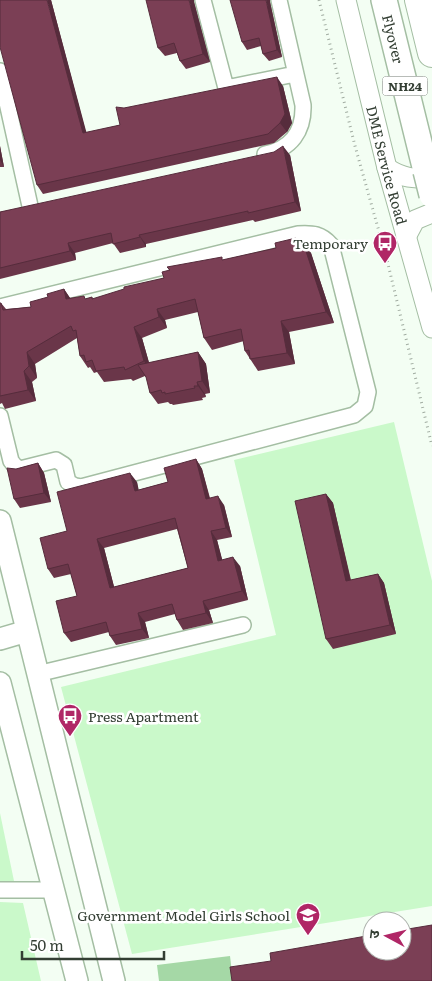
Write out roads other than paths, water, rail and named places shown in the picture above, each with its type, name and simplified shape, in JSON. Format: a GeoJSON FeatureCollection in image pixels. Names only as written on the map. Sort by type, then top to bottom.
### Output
{"type":"FeatureCollection","features":[{"type":"Feature","properties":{"kind":"highway","name":"Flyover"},"geometry":{"type":"LineString","coordinates":[[384,0],[432,195]]}},
{"type":"Feature","properties":{"kind":"highway"},"geometry":{"type":"LineString","coordinates":[[419,0],[432,53]]}},
{"type":"Feature","properties":{"kind":"main road"},"geometry":{"type":"LineString","coordinates":[[0,521],[114,981]]}},
{"type":"Feature","properties":{"kind":"main road"},"geometry":{"type":"LineString","coordinates":[[0,639],[27,631]]}},
{"type":"Feature","properties":{"kind":"main road"},"geometry":{"type":"LineString","coordinates":[[0,683],[77,981]]}},
{"type":"Feature","properties":{"kind":"street"},"geometry":{"type":"LineString","coordinates":[[203,0],[226,88]]}},
{"type":"Feature","properties":{"kind":"street"},"geometry":{"type":"LineString","coordinates":[[249,158],[278,152],[287,145],[303,121],[303,105],[279,0]]}},
{"type":"Feature","properties":{"kind":"street","name":"DME Service Road"},"geometry":{"type":"LineString","coordinates":[[346,0],[387,168],[432,328]]}},
{"type":"Feature","properties":{"kind":"street"},"geometry":{"type":"LineString","coordinates":[[0,71],[22,208],[49,202]]}},
{"type":"Feature","properties":{"kind":"street"},"geometry":{"type":"LineString","coordinates":[[209,91],[295,74]]}},
{"type":"Feature","properties":{"kind":"street"},"geometry":{"type":"LineString","coordinates":[[387,168],[400,176],[420,179],[432,176]]}},
{"type":"Feature","properties":{"kind":"street"},"geometry":{"type":"LineString","coordinates":[[406,237],[415,220],[432,213]]}},
{"type":"Feature","properties":{"kind":"street"},"geometry":{"type":"LineString","coordinates":[[0,307],[298,234],[312,233],[323,236],[330,245],[368,392],[365,406],[354,415],[81,487],[74,486],[68,482],[64,465],[56,460],[20,469],[15,466],[11,461],[0,416]]}},
{"type":"Feature","properties":{"kind":"street"},"geometry":{"type":"LineString","coordinates":[[37,674],[243,625]]}},
{"type":"Feature","properties":{"kind":"street"},"geometry":{"type":"LineString","coordinates":[[0,890],[54,890]]}},
{"type":"Feature","properties":{"kind":"place","name":"Temporary"},"geometry":{"type":"Point","coordinates":[385,264]}},
{"type":"Feature","properties":{"kind":"place","name":"Press Apartment"},"geometry":{"type":"Point","coordinates":[70,737]}},
{"type":"Feature","properties":{"kind":"place","name":"Government Model Girls School"},"geometry":{"type":"Point","coordinates":[308,936]}}]}
